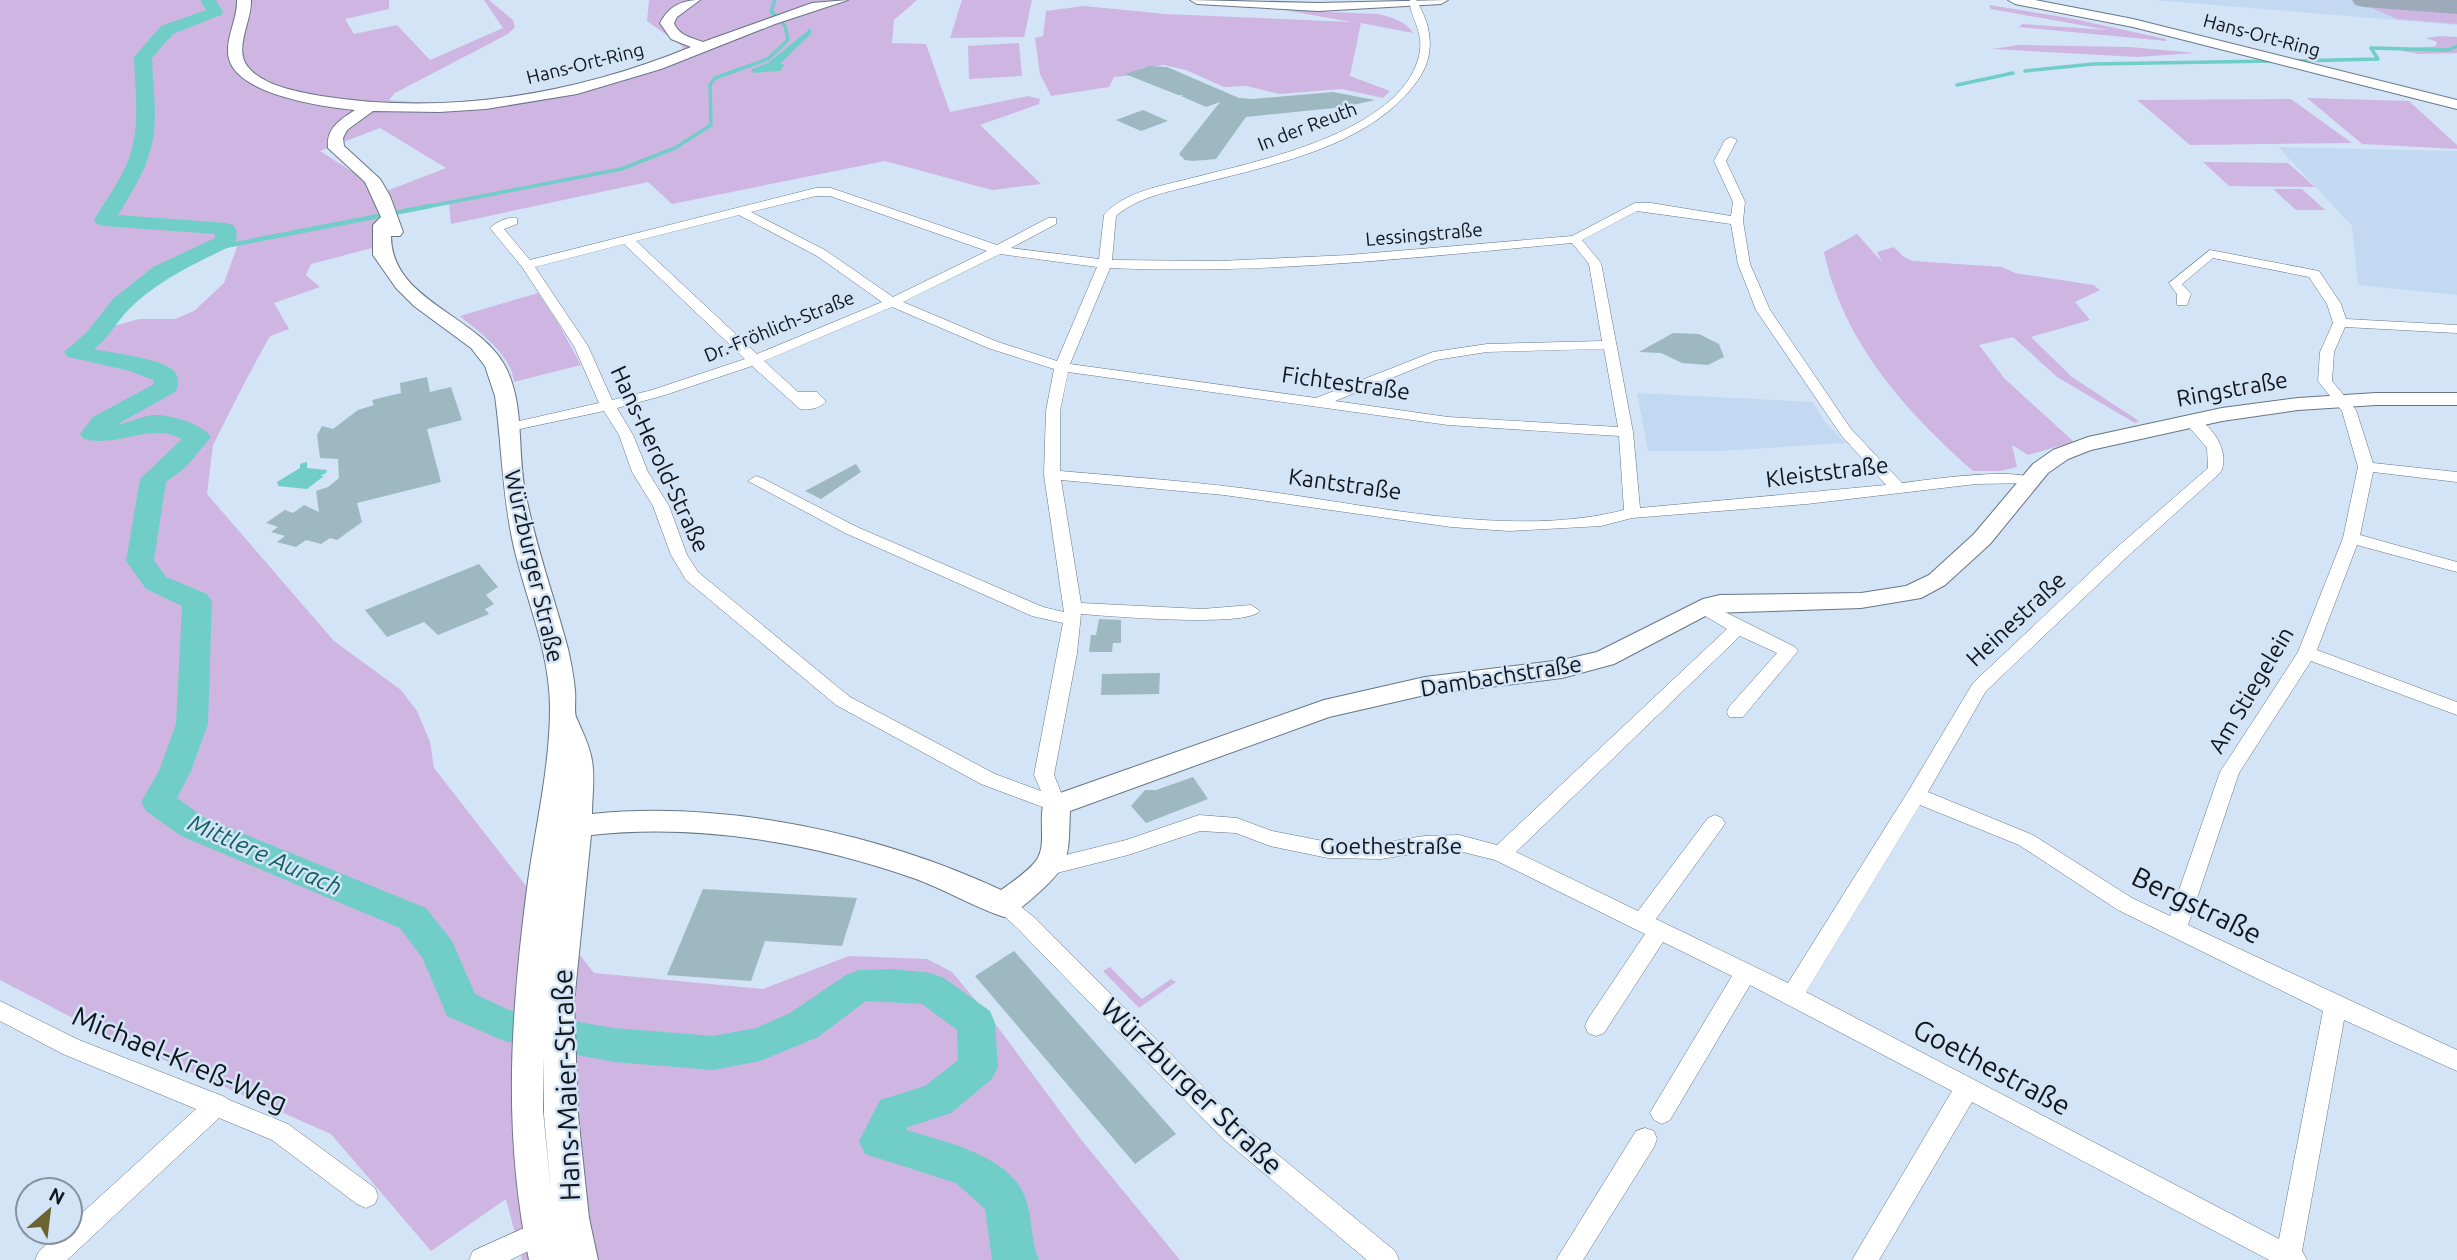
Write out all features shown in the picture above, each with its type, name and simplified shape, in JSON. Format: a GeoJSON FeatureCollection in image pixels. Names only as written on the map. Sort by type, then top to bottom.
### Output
{"type":"FeatureCollection","features":[{"type":"Feature","properties":{"kind":"street","name":"Hans-Ort-Ring"},"geometry":{"type":"LineString","coordinates":[[244,0],[235,48],[241,68],[255,78],[288,93],[325,102],[369,107],[449,107],[532,97],[628,75],[746,28],[841,0]]}},
{"type":"Feature","properties":{"kind":"street"},"geometry":{"type":"LineString","coordinates":[[693,0],[671,15],[667,23],[668,29],[676,36],[702,46]]}},
{"type":"Feature","properties":{"kind":"street"},"geometry":{"type":"LineString","coordinates":[[1197,0],[1318,7],[1441,0]]}},
{"type":"Feature","properties":{"kind":"street","name":"Hans-Ort-Ring"},"geometry":{"type":"LineString","coordinates":[[2015,0],[2146,26],[2457,105]]}},
{"type":"Feature","properties":{"kind":"street","name":"In der Reuth"},"geometry":{"type":"LineString","coordinates":[[1105,264],[1110,215],[1119,206],[1145,194],[1301,151],[1377,117],[1407,90],[1425,56],[1426,33],[1413,2]]}},
{"type":"Feature","properties":{"kind":"street","name":"Würzburger Straße"},"geometry":{"type":"LineString","coordinates":[[369,107],[341,127],[335,138],[337,148],[372,179],[382,196],[388,216],[381,232],[382,255],[390,262],[407,290],[465,332],[488,356],[499,377],[511,478],[527,556],[561,681],[563,707],[559,771],[549,831],[578,826],[660,821],[717,825],[769,833],[829,844],[910,867],[962,885],[1004,905],[1027,924],[1230,1130],[1386,1260]]}},
{"type":"Feature","properties":{"kind":"street"},"geometry":{"type":"LineString","coordinates":[[1731,140],[1720,161],[1739,202],[1737,221],[1744,264],[1763,310],[1846,432],[1897,487]]}},
{"type":"Feature","properties":{"kind":"street","name":"Lessingstraße"},"geometry":{"type":"LineString","coordinates":[[740,211],[816,192],[831,192],[998,250],[1105,264],[1185,266],[1277,264],[1575,239],[1635,207],[1651,207],[1737,221]]}},
{"type":"Feature","properties":{"kind":"street"},"geometry":{"type":"LineString","coordinates":[[527,265],[740,211]]}},
{"type":"Feature","properties":{"kind":"street","name":"Fichtestraße"},"geometry":{"type":"LineString","coordinates":[[740,211],[821,253],[891,302],[982,340],[1062,367],[1448,421],[1626,432]]}},
{"type":"Feature","properties":{"kind":"street","name":"Hans-Herold-Straße"},"geometry":{"type":"LineString","coordinates":[[513,221],[496,228],[527,265],[581,346],[607,404],[625,435],[640,472],[661,506],[679,555],[692,576],[843,701],[988,779],[1056,805]]}},
{"type":"Feature","properties":{"kind":"street","name":"Dr.-Fröhlich-Straße"},"geometry":{"type":"LineString","coordinates":[[506,428],[655,393],[755,360],[891,302],[1052,221]]}},
{"type":"Feature","properties":{"kind":"street"},"geometry":{"type":"LineString","coordinates":[[1575,239],[1595,263],[1626,432],[1632,513]]}},
{"type":"Feature","properties":{"kind":"street"},"geometry":{"type":"LineString","coordinates":[[627,240],[795,397]]}},
{"type":"Feature","properties":{"kind":"street"},"geometry":{"type":"LineString","coordinates":[[2182,302],[2184,295],[2175,283],[2210,254],[2314,274],[2334,303],[2340,323],[2457,329]]}},
{"type":"Feature","properties":{"kind":"street"},"geometry":{"type":"LineString","coordinates":[[1004,905],[1049,867],[1054,852],[1056,805],[1044,775],[1068,653],[1072,614],[1052,475],[1053,411],[1062,367],[1105,264]]}},
{"type":"Feature","properties":{"kind":"street","name":"Am Stiegelein"},"geometry":{"type":"LineString","coordinates":[[2176,929],[2230,772],[2307,653],[2351,538],[2366,467],[2349,410],[2325,381],[2327,352],[2340,323]]}},
{"type":"Feature","properties":{"kind":"street"},"geometry":{"type":"LineString","coordinates":[[1319,402],[1433,356],[1487,348],[1610,345]]}},
{"type":"Feature","properties":{"kind":"street","name":"Ringstraße"},"geometry":{"type":"LineString","coordinates":[[2027,480],[2051,460],[2067,453],[2115,438],[2238,410],[2340,398],[2457,399]]}},
{"type":"Feature","properties":{"kind":"street","name":"Heinestraße"},"geometry":{"type":"LineString","coordinates":[[1792,995],[1979,688],[2121,553],[2215,470],[2219,459],[2218,452],[2190,420]]}},
{"type":"Feature","properties":{"kind":"street"},"geometry":{"type":"LineString","coordinates":[[2366,467],[2457,477]]}},
{"type":"Feature","properties":{"kind":"street","name":"Kantstraße"},"geometry":{"type":"LineString","coordinates":[[1052,475],[1224,490],[1451,522],[1509,526],[1601,521],[1632,513]]}},
{"type":"Feature","properties":{"kind":"street","name":"Kleiststraße"},"geometry":{"type":"LineString","coordinates":[[1632,513],[1807,499],[1995,478],[2027,480]]}},
{"type":"Feature","properties":{"kind":"street","name":"Dambachstraße"},"geometry":{"type":"LineString","coordinates":[[1056,805],[1324,709],[1425,686],[1562,669],[1605,658],[1703,607],[1746,602],[1858,600],[1914,593],[1930,585],[1993,529],[2027,480]]}},
{"type":"Feature","properties":{"kind":"street"},"geometry":{"type":"LineString","coordinates":[[755,481],[874,540],[1038,611],[1072,614],[1202,615],[1251,611]]}},
{"type":"Feature","properties":{"kind":"street"},"geometry":{"type":"LineString","coordinates":[[2351,538],[2457,567]]}},
{"type":"Feature","properties":{"kind":"street"},"geometry":{"type":"LineString","coordinates":[[1703,607],[1738,628],[1789,652],[1736,712]]}},
{"type":"Feature","properties":{"kind":"street"},"geometry":{"type":"LineString","coordinates":[[1501,854],[1738,628]]}},
{"type":"Feature","properties":{"kind":"street"},"geometry":{"type":"LineString","coordinates":[[2307,653],[2457,709]]}},
{"type":"Feature","properties":{"kind":"street","name":"Würzburger Straße"},"geometry":{"type":"LineString","coordinates":[[563,707],[579,762],[578,826]]}},
{"type":"Feature","properties":{"kind":"street","name":"Bergstraße"},"geometry":{"type":"LineString","coordinates":[[1916,794],[2026,840],[2125,904],[2335,1006],[2457,1061]]}},
{"type":"Feature","properties":{"kind":"street","name":"Goethestraße"},"geometry":{"type":"LineString","coordinates":[[1049,867],[1128,847],[1199,823],[1237,826],[1270,838],[1328,850],[1381,851],[1424,844],[1459,843],[1501,854],[1792,995],[2291,1259]]}},
{"type":"Feature","properties":{"kind":"street"},"geometry":{"type":"LineString","coordinates":[[1596,1026],[1651,926],[1715,823]]}},
{"type":"Feature","properties":{"kind":"street","name":"Hans-Maier-Straße"},"geometry":{"type":"LineString","coordinates":[[578,826],[548,950],[527,1096],[553,1237],[580,1260]]}},
{"type":"Feature","properties":{"kind":"street","name":"Hans-Maier-Straße"},"geometry":{"type":"LineString","coordinates":[[549,831],[548,950],[558,1002],[561,1115],[553,1237]]}},
{"type":"Feature","properties":{"kind":"street"},"geometry":{"type":"LineString","coordinates":[[1662,1113],[1746,973]]}},
{"type":"Feature","properties":{"kind":"street"},"geometry":{"type":"LineString","coordinates":[[2291,1259],[2335,1006]]}},
{"type":"Feature","properties":{"kind":"street","name":"Michael-Kreß-Weg"},"geometry":{"type":"LineString","coordinates":[[0,1010],[71,1047],[217,1104],[280,1132],[366,1196]]}},
{"type":"Feature","properties":{"kind":"street"},"geometry":{"type":"LineString","coordinates":[[1865,1260],[1967,1088]]}},
{"type":"Feature","properties":{"kind":"street"},"geometry":{"type":"LineString","coordinates":[[48,1260],[217,1104]]}},
{"type":"Feature","properties":{"kind":"street"},"geometry":{"type":"LineString","coordinates":[[1569,1260],[1645,1139]]}},
{"type":"Feature","properties":{"kind":"street"},"geometry":{"type":"LineString","coordinates":[[482,1260],[553,1237]]}},
{"type":"Feature","properties":{"kind":"shaded area"},"geometry":{"type":"Polygon","coordinates":[[[0,0],[389,0],[389,9],[345,19],[354,34],[397,25],[430,60],[503,28],[484,0],[489,0],[513,20],[515,27],[508,34],[395,93],[389,100],[422,102],[459,101],[537,91],[615,74],[681,52],[683,47],[647,21],[649,0],[917,0],[894,20],[892,43],[926,44],[950,112],[1028,96],[1040,99],[1039,104],[980,125],[1041,184],[992,190],[885,161],[672,204],[648,182],[451,224],[449,203],[378,217],[372,248],[311,264],[306,275],[320,287],[274,303],[289,329],[270,336],[213,445],[207,494],[334,641],[401,690],[417,711],[430,742],[434,768],[594,973],[763,989],[849,956],[927,959],[952,972],[997,1026],[1083,1142],[1180,1260],[522,1260],[506,1199],[431,1251],[331,1134],[94,1029],[0,980],[0,0]],[[380,128],[320,151],[384,192],[446,168],[380,128]],[[238,244],[200,255],[167,271],[123,307],[111,323],[114,326],[139,319],[175,319],[194,311],[224,283],[238,244]]]}},
{"type":"Feature","properties":{"kind":"shaded area"},"geometry":{"type":"Polygon","coordinates":[[[962,0],[1032,0],[1024,37],[950,38],[962,0]]]}},
{"type":"Feature","properties":{"kind":"shaded area"},"geometry":{"type":"Polygon","coordinates":[[[2153,0],[2457,0],[2457,25],[2153,0]]]}},
{"type":"Feature","properties":{"kind":"shaded area"},"geometry":{"type":"Polygon","coordinates":[[[2361,3],[2457,10],[2457,24],[2397,19],[2361,3]]]}},
{"type":"Feature","properties":{"kind":"shaded area"},"geometry":{"type":"Polygon","coordinates":[[[1989,5],[2069,18],[2166,41],[2019,27],[2022,24],[2108,30],[1991,9],[1989,5]]]}},
{"type":"Feature","properties":{"kind":"shaded area"},"geometry":{"type":"Polygon","coordinates":[[[1084,6],[1165,14],[1352,22],[1284,10],[1378,14],[1393,18],[1413,33],[1361,23],[1350,76],[1390,91],[1383,98],[1342,89],[1279,94],[1246,86],[1224,87],[1186,70],[1164,65],[1141,68],[1133,75],[1114,77],[1109,87],[1051,96],[1040,74],[1035,38],[1043,36],[1046,11],[1084,6]]]}},
{"type":"Feature","properties":{"kind":"shaded area"},"geometry":{"type":"Polygon","coordinates":[[[811,28],[811,34],[781,63],[784,65],[780,71],[753,73],[752,69],[768,63],[811,28]]]}},
{"type":"Feature","properties":{"kind":"shaded area"},"geometry":{"type":"Polygon","coordinates":[[[2457,37],[2457,53],[2419,54],[2402,51],[2436,46],[2437,42],[2426,38],[2457,37]]]}},
{"type":"Feature","properties":{"kind":"shaded area"},"geometry":{"type":"Polygon","coordinates":[[[1019,43],[1022,76],[969,79],[968,46],[1019,43]]]}},
{"type":"Feature","properties":{"kind":"shaded area"},"geometry":{"type":"Polygon","coordinates":[[[2018,45],[2130,47],[2196,53],[2137,57],[1992,49],[2018,45]]]}},
{"type":"Feature","properties":{"kind":"shaded area"},"geometry":{"type":"Polygon","coordinates":[[[2307,98],[2409,101],[2457,145],[2457,149],[2362,144],[2307,98]]]}},
{"type":"Feature","properties":{"kind":"shaded area"},"geometry":{"type":"Polygon","coordinates":[[[2291,99],[2352,143],[2190,145],[2137,100],[2291,99]]]}},
{"type":"Feature","properties":{"kind":"shaded area"},"geometry":{"type":"Polygon","coordinates":[[[2278,147],[2457,151],[2457,295],[2358,285],[2352,226],[2278,147]]]}},
{"type":"Feature","properties":{"kind":"shaded area"},"geometry":{"type":"Polygon","coordinates":[[[2203,162],[2288,163],[2315,187],[2229,186],[2203,162]]]}},
{"type":"Feature","properties":{"kind":"shaded area"},"geometry":{"type":"Polygon","coordinates":[[[2273,189],[2302,189],[2325,210],[2296,210],[2273,189]]]}},
{"type":"Feature","properties":{"kind":"shaded area"},"geometry":{"type":"Polygon","coordinates":[[[1857,234],[1882,262],[1877,252],[1894,247],[1904,257],[1913,261],[2002,267],[2015,273],[2093,285],[2100,290],[2075,302],[2090,320],[2031,337],[2072,377],[2139,421],[2135,423],[2057,377],[2013,337],[1979,345],[2004,378],[2074,442],[2028,455],[2012,445],[2017,467],[2000,471],[1973,471],[1901,400],[1862,345],[1846,316],[1833,285],[1824,252],[1857,234]]]}},
{"type":"Feature","properties":{"kind":"shaded area"},"geometry":{"type":"Polygon","coordinates":[[[538,293],[581,365],[514,382],[512,372],[501,353],[460,316],[538,293]]]}},
{"type":"Feature","properties":{"kind":"shaded area"},"geometry":{"type":"Polygon","coordinates":[[[1637,393],[1813,402],[1824,421],[1846,443],[1720,451],[1648,451],[1637,393]]]}},
{"type":"Feature","properties":{"kind":"shaded area"},"geometry":{"type":"Polygon","coordinates":[[[307,462],[307,468],[327,470],[320,476],[324,476],[307,489],[278,486],[277,482],[300,468],[300,464],[307,462]]]}},
{"type":"Feature","properties":{"kind":"shaded area"},"geometry":{"type":"Polygon","coordinates":[[[1110,967],[1142,999],[1171,979],[1176,982],[1139,1008],[1103,971],[1110,967]]]}},
{"type":"Feature","properties":{"kind":"building"},"geometry":{"type":"Polygon","coordinates":[[[1149,66],[1167,67],[1239,98],[1333,92],[1375,100],[1344,107],[1246,117],[1216,159],[1185,160],[1179,154],[1220,102],[1206,107],[1181,96],[1184,95],[1125,74],[1149,66]]]}},
{"type":"Feature","properties":{"kind":"building"},"geometry":{"type":"Polygon","coordinates":[[[1143,110],[1168,121],[1141,131],[1116,120],[1143,110]]]}},
{"type":"Feature","properties":{"kind":"building"},"geometry":{"type":"Polygon","coordinates":[[[1673,333],[1699,334],[1719,344],[1724,357],[1708,365],[1682,363],[1661,353],[1639,352],[1673,333]]]}},
{"type":"Feature","properties":{"kind":"building"},"geometry":{"type":"Polygon","coordinates":[[[427,377],[430,392],[451,387],[462,420],[427,429],[441,482],[357,503],[362,522],[337,540],[330,538],[321,544],[306,540],[296,547],[277,542],[285,536],[271,532],[278,527],[266,523],[285,510],[293,513],[304,505],[319,512],[316,491],[328,487],[339,478],[338,459],[320,458],[317,435],[322,426],[333,429],[358,410],[374,405],[372,400],[401,393],[400,383],[427,377]]]}},
{"type":"Feature","properties":{"kind":"building"},"geometry":{"type":"Polygon","coordinates":[[[856,464],[861,472],[821,499],[805,491],[856,464]]]}},
{"type":"Feature","properties":{"kind":"building"},"geometry":{"type":"Polygon","coordinates":[[[479,564],[498,587],[486,595],[494,604],[485,609],[489,614],[438,635],[424,622],[387,637],[365,610],[479,564]]]}},
{"type":"Feature","properties":{"kind":"building"},"geometry":{"type":"Polygon","coordinates":[[[1099,619],[1121,620],[1121,643],[1113,643],[1112,652],[1089,652],[1091,635],[1096,635],[1099,619]]]}},
{"type":"Feature","properties":{"kind":"building"},"geometry":{"type":"Polygon","coordinates":[[[1160,673],[1159,694],[1101,695],[1102,674],[1160,673]]]}},
{"type":"Feature","properties":{"kind":"building"},"geometry":{"type":"Polygon","coordinates":[[[1193,777],[1208,799],[1146,823],[1131,806],[1145,790],[1156,790],[1193,777]]]}},
{"type":"Feature","properties":{"kind":"building"},"geometry":{"type":"Polygon","coordinates":[[[703,889],[857,898],[842,946],[765,941],[751,981],[667,975],[703,889]]]}},
{"type":"Feature","properties":{"kind":"building"},"geometry":{"type":"Polygon","coordinates":[[[1014,951],[1176,1134],[1135,1164],[975,976],[1014,951]]]}},
{"type":"Feature","properties":{"kind":"waterway","name":"Mittlere Aurach"},"geometry":{"type":"LineString","coordinates":[[208,0],[215,12],[167,30],[143,57],[145,120],[141,151],[127,183],[104,220],[226,229],[226,241],[161,272],[121,304],[95,337],[76,352],[133,364],[165,376],[166,387],[102,422],[93,434],[121,432],[154,423],[181,428],[198,437],[177,461],[153,479],[140,561],[156,583],[197,601],[192,724],[175,771],[158,802],[193,827],[413,918],[439,952],[460,1005],[504,1025],[614,1045],[713,1053],[760,1044],[804,1025],[859,986],[893,985],[931,989],[976,1023],[978,1067],[937,1100],[894,1113],[880,1141],[969,1168],[1005,1200],[1011,1253],[1017,1260]]}},
{"type":"Feature","properties":{"kind":"waterway"},"geometry":{"type":"LineString","coordinates":[[421,208],[621,169],[675,148],[711,125],[710,85],[715,78],[768,59],[788,40],[785,26],[771,11],[775,0]]}},
{"type":"Feature","properties":{"kind":"waterway"},"geometry":{"type":"LineString","coordinates":[[2294,61],[2378,59],[2371,48],[2448,50],[2457,46]]}},
{"type":"Feature","properties":{"kind":"waterway"},"geometry":{"type":"LineString","coordinates":[[2025,71],[2093,64],[2273,61]]}},
{"type":"Feature","properties":{"kind":"waterway"},"geometry":{"type":"LineString","coordinates":[[1957,85],[2013,73]]}},
{"type":"Feature","properties":{"kind":"waterway"},"geometry":{"type":"LineString","coordinates":[[215,248],[430,206]]}},
{"type":"Feature","properties":{"kind":"taxiway"},"geometry":{"type":"LineString","coordinates":[[2364,0],[2457,7]]}}]}
